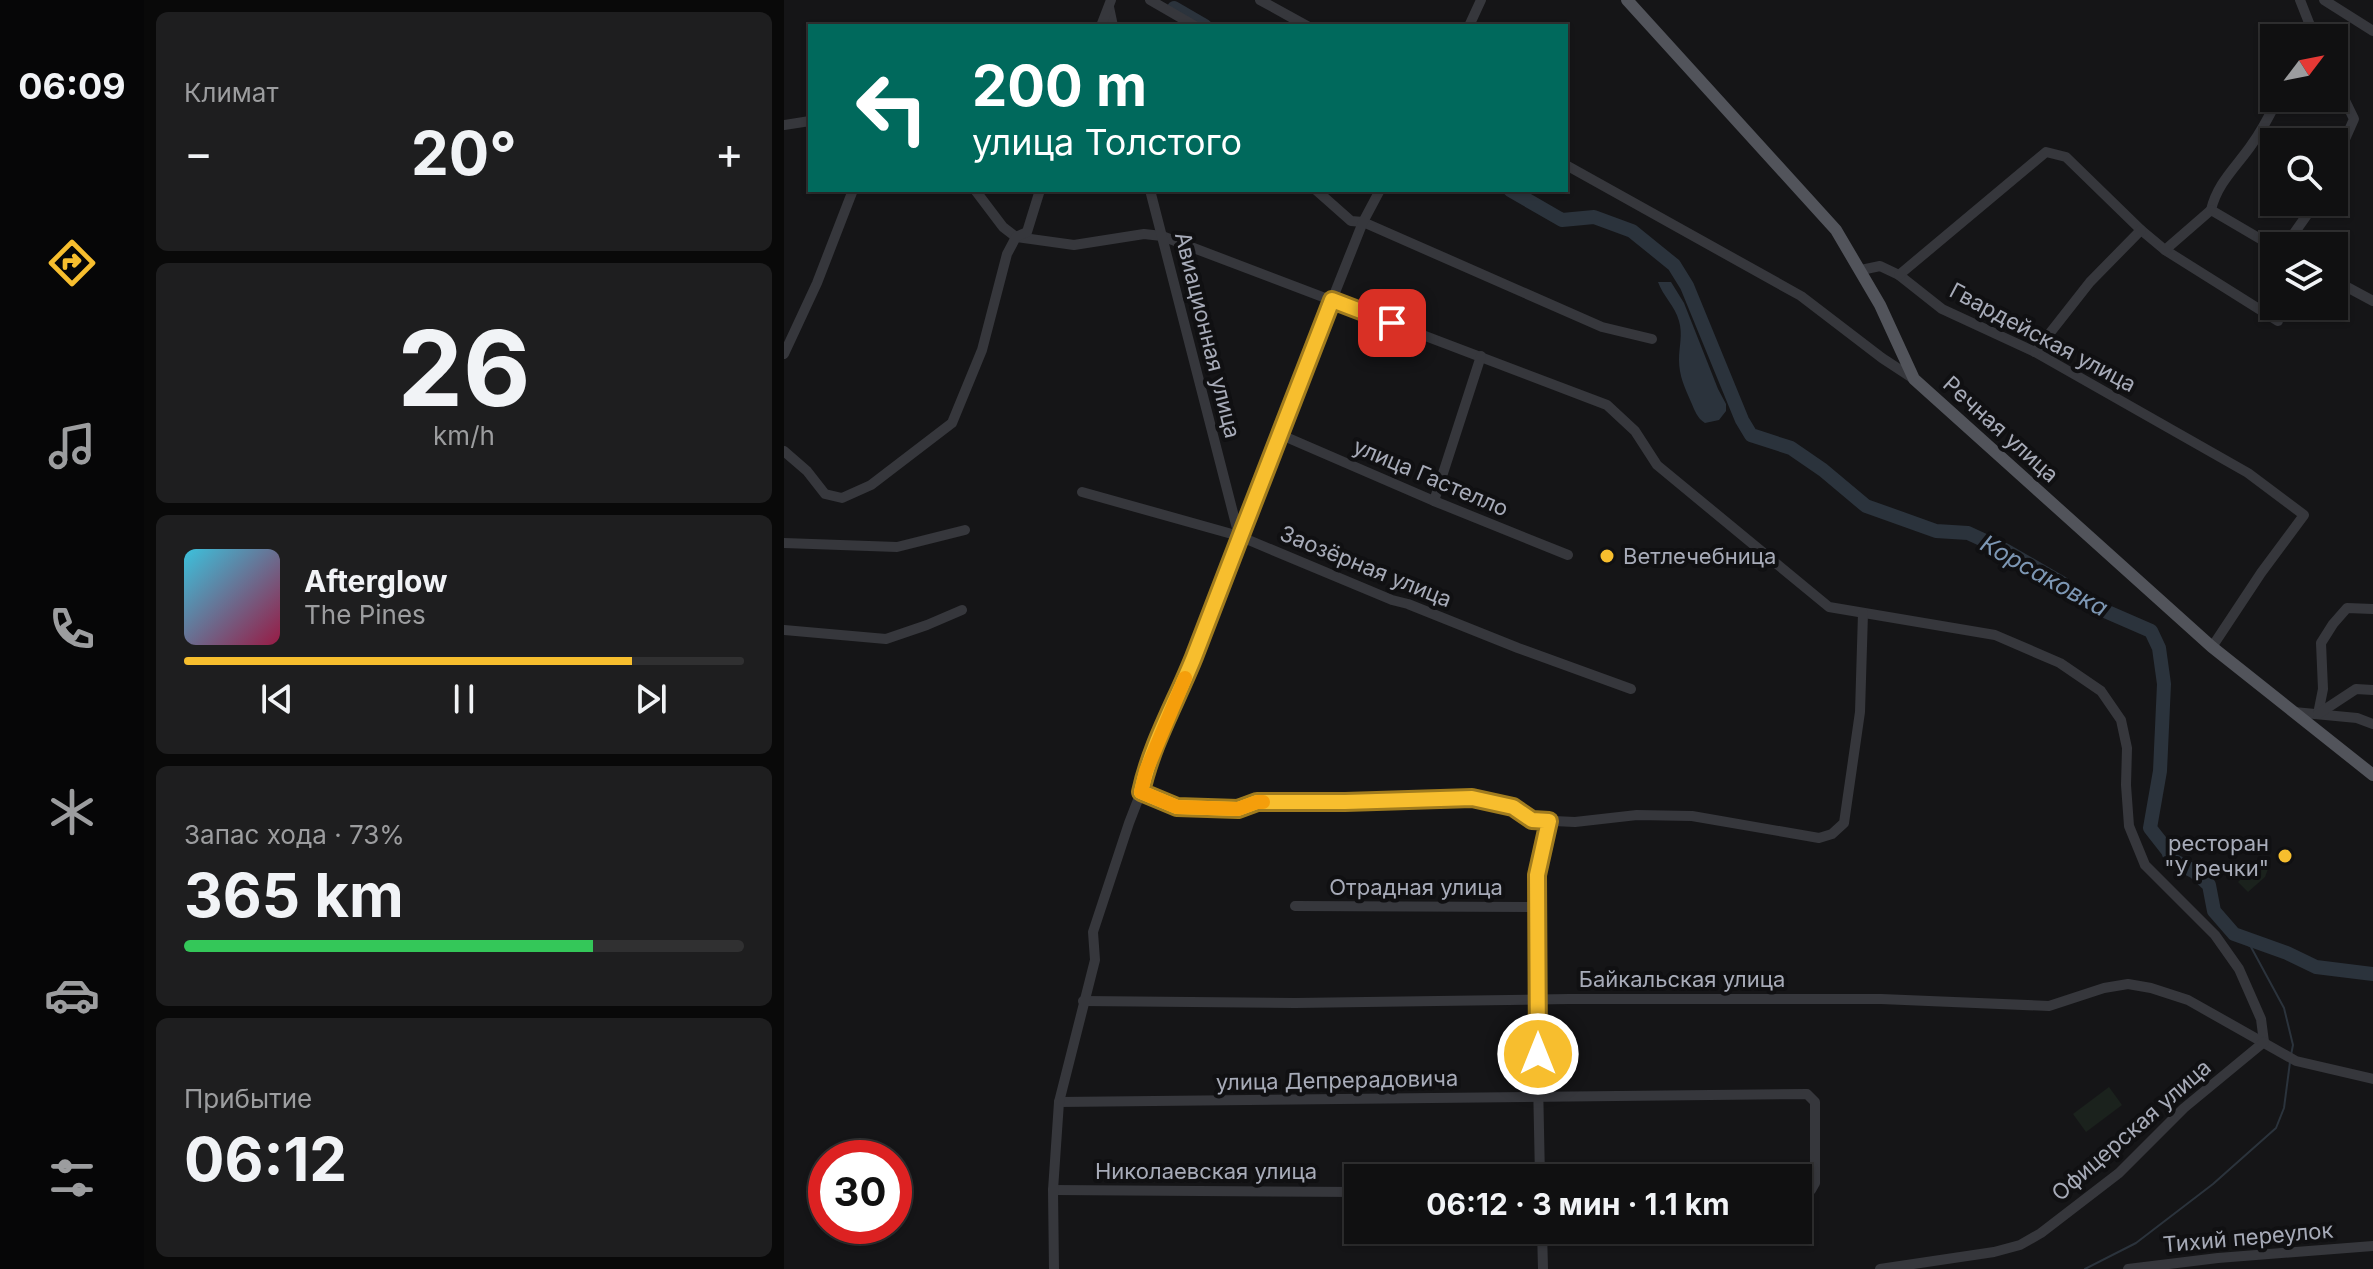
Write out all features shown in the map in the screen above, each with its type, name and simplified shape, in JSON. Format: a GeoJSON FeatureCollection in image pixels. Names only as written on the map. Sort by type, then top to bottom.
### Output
{"type":"FeatureCollection","features":[{"type":"Feature","properties":{"kind":"main road"},"geometry":{"type":"LineString","coordinates":[[1627,0],[1836,230],[1861,270],[1914,379]]}},
{"type":"Feature","properties":{"kind":"main road","name":"Речная улица"},"geometry":{"type":"LineString","coordinates":[[1914,379],[2212,647],[2373,775]]}},
{"type":"Feature","properties":{"kind":"street"},"geometry":{"type":"LineString","coordinates":[[1150,0],[1192,24]]}},
{"type":"Feature","properties":{"kind":"street"},"geometry":{"type":"LineString","coordinates":[[1260,0],[1303,24]]}},
{"type":"Feature","properties":{"kind":"street"},"geometry":{"type":"LineString","coordinates":[[1470,24],[1481,0]]}},
{"type":"Feature","properties":{"kind":"street"},"geometry":{"type":"LineString","coordinates":[[2300,0],[2309,24]]}},
{"type":"Feature","properties":{"kind":"street"},"geometry":{"type":"LineString","coordinates":[[2324,0],[2373,31]]}},
{"type":"Feature","properties":{"kind":"street"},"geometry":{"type":"LineString","coordinates":[[1102,24],[1110,2]]}},
{"type":"Feature","properties":{"kind":"street"},"geometry":{"type":"LineString","coordinates":[[1110,2],[1113,24]]}},
{"type":"Feature","properties":{"kind":"street"},"geometry":{"type":"LineString","coordinates":[[2348,107],[2354,119],[2348,132]]}},
{"type":"Feature","properties":{"kind":"street"},"geometry":{"type":"LineString","coordinates":[[2165,250],[2211,210],[2214,198],[2234,165],[2249,149],[2270,112]]}},
{"type":"Feature","properties":{"kind":"street"},"geometry":{"type":"LineString","coordinates":[[784,125],[808,121]]}},
{"type":"Feature","properties":{"kind":"street"},"geometry":{"type":"LineString","coordinates":[[1861,270],[1880,266],[1899,275],[2046,152],[2066,157],[2165,250],[2278,321]]}},
{"type":"Feature","properties":{"kind":"street","name":"Речная улица"},"geometry":{"type":"LineString","coordinates":[[1568,166],[1801,296],[1914,379]]}},
{"type":"Feature","properties":{"kind":"street"},"geometry":{"type":"LineString","coordinates":[[784,354],[817,283],[852,192]]}},
{"type":"Feature","properties":{"kind":"street"},"geometry":{"type":"LineString","coordinates":[[977,192],[1003,227],[1016,237],[1074,245],[1144,234],[1162,236],[1607,405],[1635,431],[1657,465],[1829,607],[1995,635],[2060,663],[2101,691],[2121,720],[2127,748],[2129,826],[2145,865],[2215,935],[2239,969],[2261,1019],[2264,1042]]}},
{"type":"Feature","properties":{"kind":"street"},"geometry":{"type":"LineString","coordinates":[[784,451],[807,471],[825,494],[842,498],[887,475],[952,423],[982,350],[1007,254],[1016,237],[1027,232],[1039,192]]}},
{"type":"Feature","properties":{"kind":"street","name":"Авиационная улица"},"geometry":{"type":"LineString","coordinates":[[1151,192],[1239,536]]}},
{"type":"Feature","properties":{"kind":"street"},"geometry":{"type":"LineString","coordinates":[[1318,192],[1351,221],[1363,222],[1602,327],[1652,339]]}},
{"type":"Feature","properties":{"kind":"street"},"geometry":{"type":"LineString","coordinates":[[1054,1269],[1053,1190],[1059,1102],[1095,960],[1093,932],[1146,771],[1193,659],[1363,222],[1379,192]]}},
{"type":"Feature","properties":{"kind":"street"},"geometry":{"type":"LineString","coordinates":[[2211,210],[2260,239]]}},
{"type":"Feature","properties":{"kind":"street"},"geometry":{"type":"LineString","coordinates":[[2035,352],[2090,282],[2141,230]]}},
{"type":"Feature","properties":{"kind":"street","name":"Гвардейская улица"},"geometry":{"type":"LineString","coordinates":[[1899,275],[1942,309],[2035,352],[2248,473],[2304,515],[2212,647]]}},
{"type":"Feature","properties":{"kind":"street"},"geometry":{"type":"LineString","coordinates":[[2348,288],[2373,301]]}},
{"type":"Feature","properties":{"kind":"street"},"geometry":{"type":"LineString","coordinates":[[1434,501],[1481,356]]}},
{"type":"Feature","properties":{"kind":"street","name":"улица Гастелло"},"geometry":{"type":"LineString","coordinates":[[1279,434],[1568,555]]}},
{"type":"Feature","properties":{"kind":"street","name":"Заозёрная улица"},"geometry":{"type":"LineString","coordinates":[[1082,492],[1239,536],[1392,600],[1631,689]]}},
{"type":"Feature","properties":{"kind":"street"},"geometry":{"type":"LineString","coordinates":[[784,543],[897,547],[965,530]]}},
{"type":"Feature","properties":{"kind":"street"},"geometry":{"type":"LineString","coordinates":[[2318,714],[2323,689],[2321,643],[2347,608],[2373,609]]}},
{"type":"Feature","properties":{"kind":"street"},"geometry":{"type":"LineString","coordinates":[[784,630],[886,639],[962,610]]}},
{"type":"Feature","properties":{"kind":"street"},"geometry":{"type":"LineString","coordinates":[[1141,792],[1177,807],[1238,809],[1257,802],[1472,798],[1513,807],[1532,820],[1575,822],[1637,815],[1692,816],[1819,838],[1832,834],[1844,823],[1860,712],[1863,613]]}},
{"type":"Feature","properties":{"kind":"street"},"geometry":{"type":"LineString","coordinates":[[2318,714],[2356,689],[2373,690]]}},
{"type":"Feature","properties":{"kind":"street"},"geometry":{"type":"LineString","coordinates":[[2292,712],[2357,718],[2373,724]]}},
{"type":"Feature","properties":{"kind":"street"},"geometry":{"type":"LineString","coordinates":[[1540,1164],[1537,875],[1549,821]]}},
{"type":"Feature","properties":{"kind":"street","name":"Отрадная улица"},"geometry":{"type":"LineString","coordinates":[[1295,906],[1538,907]]}},
{"type":"Feature","properties":{"kind":"street","name":"Байкальская улица"},"geometry":{"type":"LineString","coordinates":[[1083,1001],[1295,1003],[1881,999],[2049,1006],[2104,988],[2128,984],[2188,1000],[2279,1053],[2311,1065],[2373,1079]]}},
{"type":"Feature","properties":{"kind":"street","name":"Офицерская улица"},"geometry":{"type":"LineString","coordinates":[[1880,1269],[1994,1252],[2020,1245],[2041,1233],[2119,1173],[2184,1108],[2264,1042]]}},
{"type":"Feature","properties":{"kind":"street","name":"улица Депрерадовича"},"geometry":{"type":"LineString","coordinates":[[1059,1102],[1807,1094],[1815,1102],[1815,1183],[1812,1188]]}},
{"type":"Feature","properties":{"kind":"street","name":"Николаевская улица"},"geometry":{"type":"LineString","coordinates":[[1053,1190],[1344,1192]]}},
{"type":"Feature","properties":{"kind":"street"},"geometry":{"type":"LineString","coordinates":[[1542,1244],[1543,1269]]}},
{"type":"Feature","properties":{"kind":"street","name":"Тихий переулок"},"geometry":{"type":"LineString","coordinates":[[2128,1269],[2373,1246]]}},
{"type":"Feature","properties":{"kind":"shaded area"},"geometry":{"type":"Polygon","coordinates":[[[1658,282],[1671,282],[1684,303],[1726,404],[1726,411],[1719,420],[1705,423],[1694,408],[1680,371],[1679,321],[1658,282]]]}},
{"type":"Feature","properties":{"kind":"shaded area"},"geometry":{"type":"Polygon","coordinates":[[[2261,860],[2268,869],[2265,877],[2248,892],[2238,882],[2261,860]]]}},
{"type":"Feature","properties":{"kind":"shaded area"},"geometry":{"type":"Polygon","coordinates":[[[2109,1087],[2122,1105],[2086,1132],[2073,1114],[2109,1087]]]}},
{"type":"Feature","properties":{"kind":"waterway","name":"Корсаковка"},"geometry":{"type":"LineString","coordinates":[[1174,8],[1202,24]]}},
{"type":"Feature","properties":{"kind":"waterway","name":"Корсаковка"},"geometry":{"type":"LineString","coordinates":[[1513,192],[1562,220],[1594,217],[1632,231],[1674,265],[1687,286],[1751,435],[1791,448],[1866,506],[1936,531],[1968,533],[2062,583],[2071,594],[2089,604],[2151,631],[2159,648],[2164,684],[2160,771],[2150,828],[2171,859],[2195,872],[2209,885],[2214,911],[2234,934],[2316,967],[2373,974]]}},
{"type":"Feature","properties":{"kind":"waterway"},"geometry":{"type":"LineString","coordinates":[[2234,934],[2251,947],[2284,1008],[2293,1045],[2291,1055]]}},
{"type":"Feature","properties":{"kind":"waterway"},"geometry":{"type":"LineString","coordinates":[[2085,1269],[2136,1243],[2213,1184],[2276,1128],[2284,1108],[2290,1062]]}},
{"type":"Feature","properties":{"kind":"slow traffic"},"geometry":{"type":"LineString","coordinates":[[1185,678],[1146,771],[1141,792],[1177,807],[1238,809],[1263,802]]}},
{"type":"Feature","properties":{"kind":"place","name":"Ветлечебница"},"geometry":{"type":"Point","coordinates":[1607,556]}},
{"type":"Feature","properties":{"kind":"place","name":"ресторан \"У речки\""},"geometry":{"type":"Point","coordinates":[2285,856]}},
{"type":"Feature","properties":{"kind":"route"},"geometry":{"type":"LineString","coordinates":[[1392,323],[1332,300],[1193,659],[1146,771],[1141,792],[1177,807],[1238,809],[1257,802],[1472,798],[1513,807],[1532,820],[1549,821],[1537,875],[1538,1054]]}}]}
